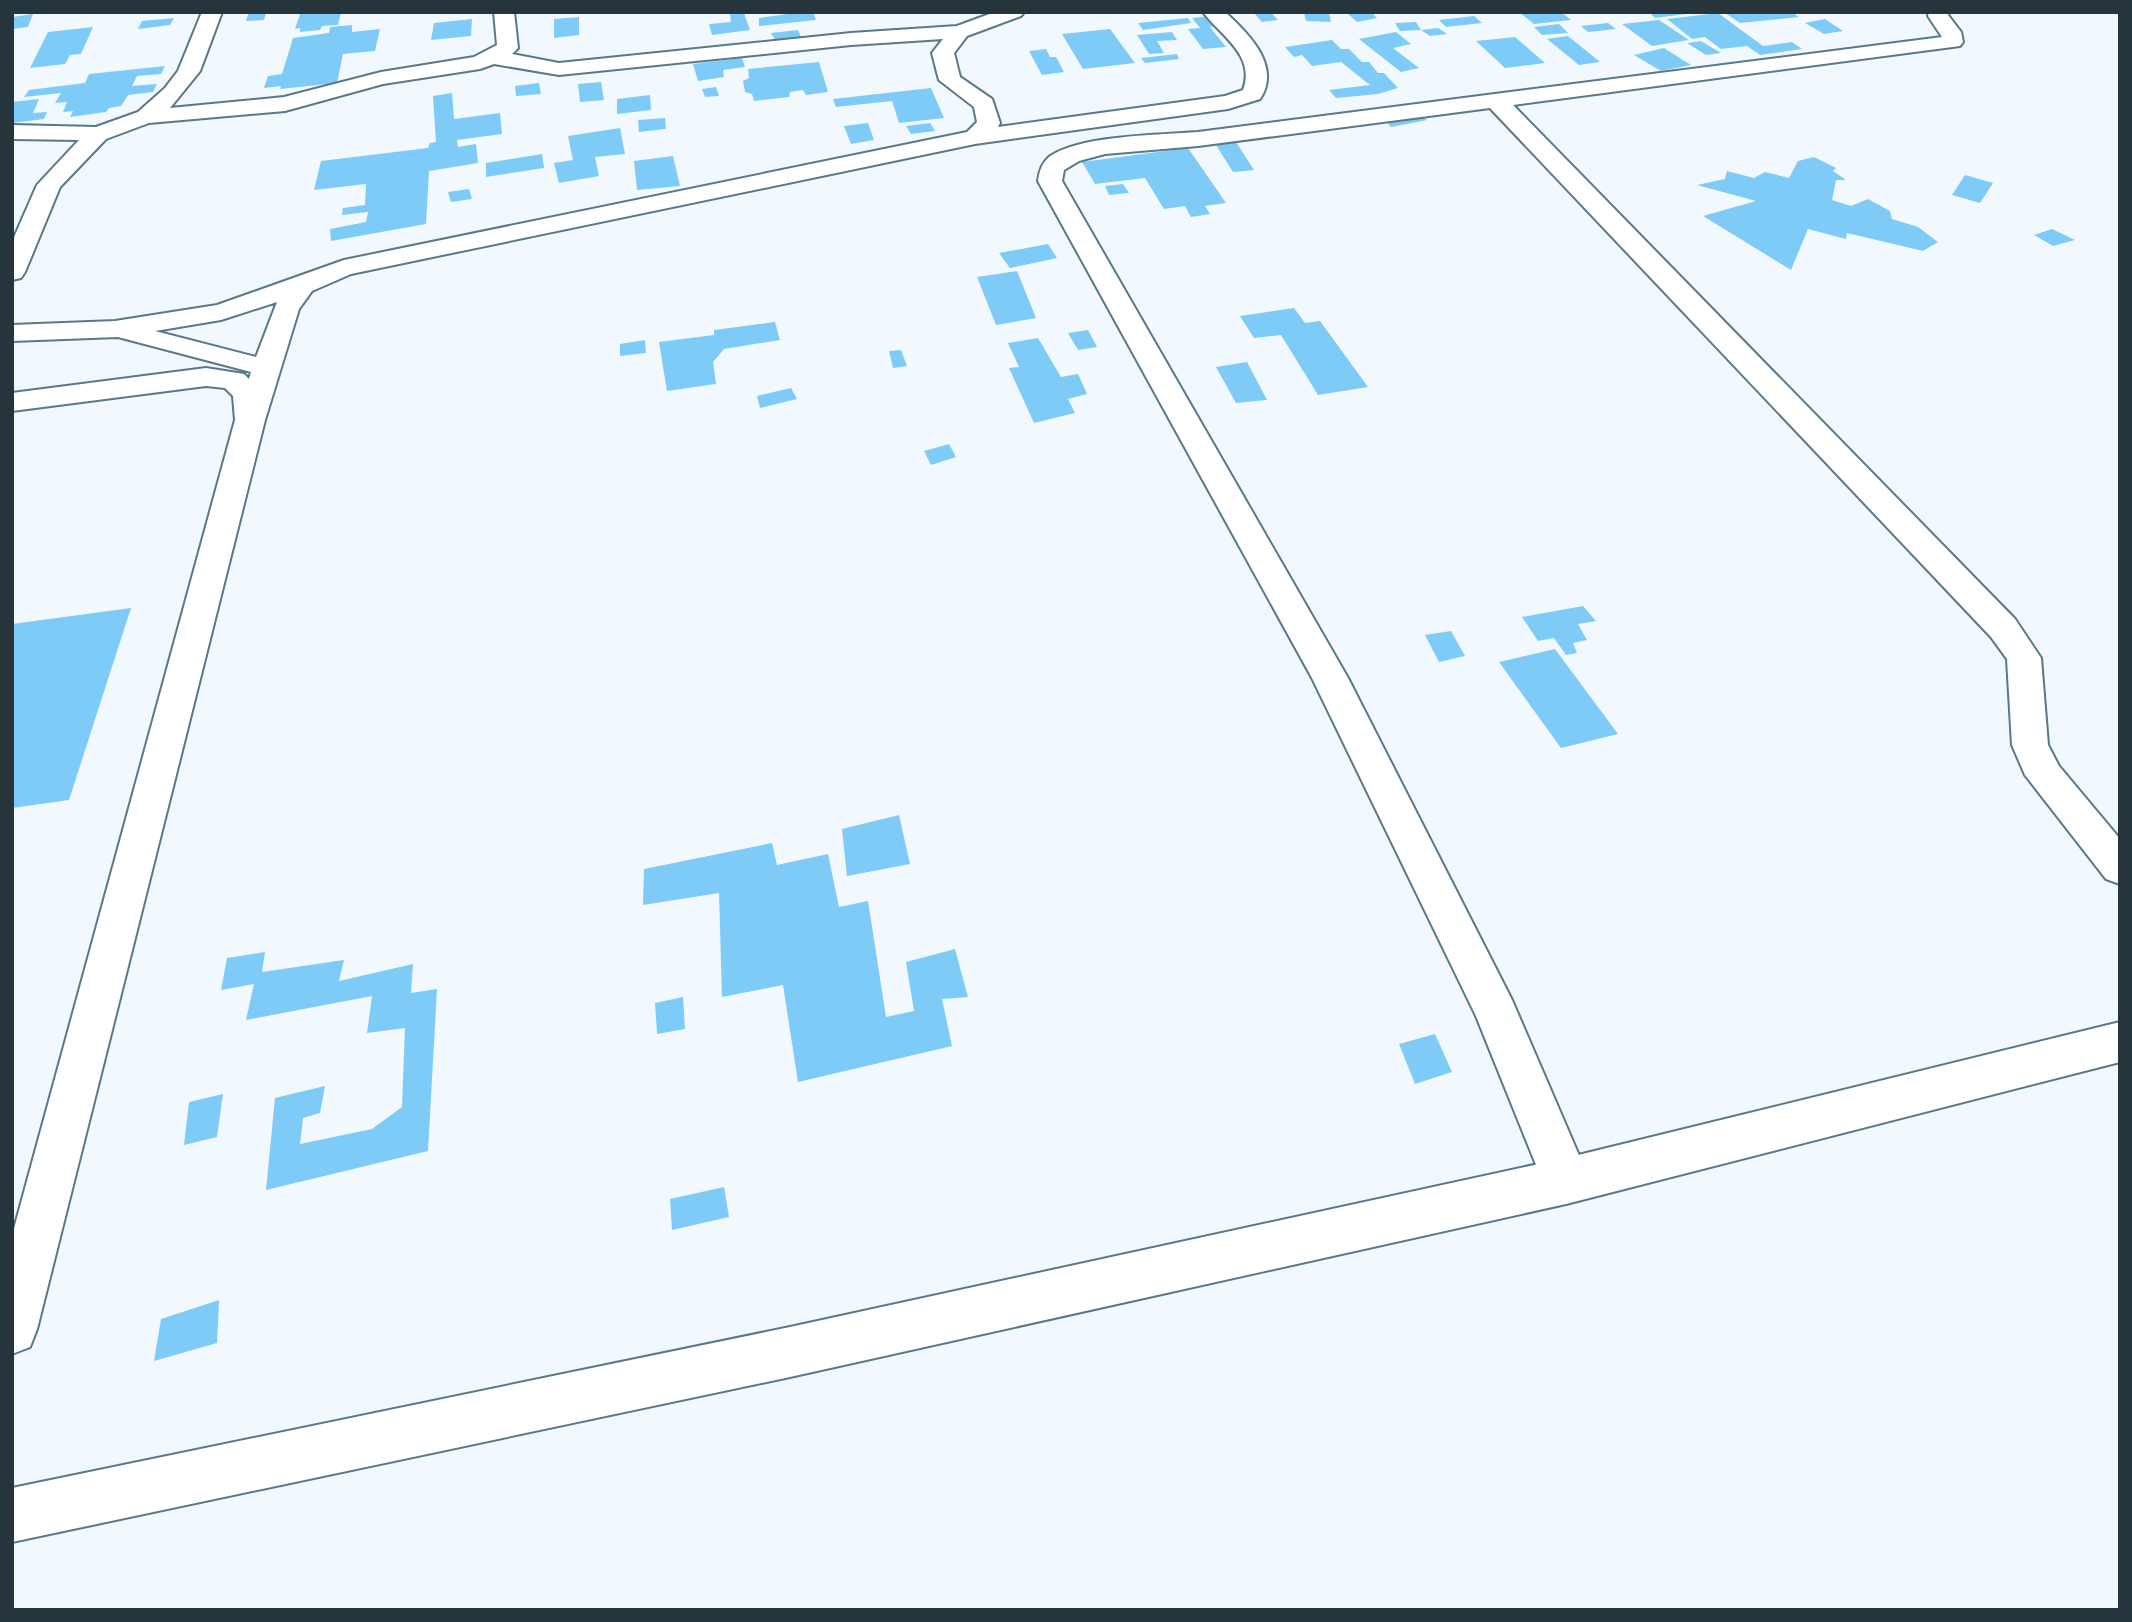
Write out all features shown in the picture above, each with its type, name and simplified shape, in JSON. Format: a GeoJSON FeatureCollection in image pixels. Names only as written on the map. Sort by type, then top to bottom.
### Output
{"type":"FeatureCollection","features":[{"type":"Feature","properties":{"kind":"street"},"geometry":{"type":"LineString","coordinates":[[146,117],[174,94],[194,66],[212,12]]}},
{"type":"Feature","properties":{"kind":"street"},"geometry":{"type":"LineString","coordinates":[[12,132],[98,134],[146,117],[285,104],[381,78],[480,63],[508,48],[505,12]]}},
{"type":"Feature","properties":{"kind":"street"},"geometry":{"type":"LineString","coordinates":[[492,57],[559,69],[851,39],[960,33],[1014,12]]}},
{"type":"Feature","properties":{"kind":"street"},"geometry":{"type":"LineString","coordinates":[[12,333],[116,329],[220,312],[303,285],[344,268],[975,137],[1228,102],[1252,93],[1258,82],[1256,65],[1239,37],[1213,12]]}},
{"type":"Feature","properties":{"kind":"street"},"geometry":{"type":"LineString","coordinates":[[1566,1181],[1497,1013],[1330,678],[1049,181],[1051,169],[1059,161],[1090,150],[1953,42],[1951,32],[1938,16],[1940,12]]}},
{"type":"Feature","properties":{"kind":"street"},"geometry":{"type":"LineString","coordinates":[[960,33],[943,53],[950,80],[984,104],[989,123],[975,137]]}},
{"type":"Feature","properties":{"kind":"street"},"geometry":{"type":"LineString","coordinates":[[1496,101],[2003,628],[2024,658],[2030,745],[2045,775],[2120,868]]}},
{"type":"Feature","properties":{"kind":"street"},"geometry":{"type":"LineString","coordinates":[[12,272],[49,185],[98,134]]}},
{"type":"Feature","properties":{"kind":"street"},"geometry":{"type":"LineString","coordinates":[[12,1329],[250,420],[286,309],[303,285]]}},
{"type":"Feature","properties":{"kind":"street"},"geometry":{"type":"LineString","coordinates":[[116,329],[266,369]]}},
{"type":"Feature","properties":{"kind":"street"},"geometry":{"type":"LineString","coordinates":[[12,402],[206,377],[234,380],[247,395],[250,420]]}},
{"type":"Feature","properties":{"kind":"street"},"geometry":{"type":"LineString","coordinates":[[12,1515],[777,1354],[1566,1181],[2120,1042]]}},
{"type":"Feature","properties":{"kind":"building"},"geometry":{"type":"Polygon","coordinates":[[[249,12],[266,12],[264,20],[246,21],[249,12]]]}},
{"type":"Feature","properties":{"kind":"building"},"geometry":{"type":"Polygon","coordinates":[[[341,12],[338,25],[300,32],[300,28],[295,29],[300,14],[341,12]]]}},
{"type":"Feature","properties":{"kind":"building"},"geometry":{"type":"Polygon","coordinates":[[[813,12],[816,20],[759,26],[759,18],[813,12]]]}},
{"type":"Feature","properties":{"kind":"building"},"geometry":{"type":"Polygon","coordinates":[[[1346,12],[1371,12],[1377,18],[1357,22],[1346,12]]]}},
{"type":"Feature","properties":{"kind":"building"},"geometry":{"type":"Polygon","coordinates":[[[1519,12],[1561,12],[1571,20],[1534,24],[1519,12]]]}},
{"type":"Feature","properties":{"kind":"building"},"geometry":{"type":"Polygon","coordinates":[[[1649,12],[1686,12],[1686,14],[1655,18],[1649,12]]]}},
{"type":"Feature","properties":{"kind":"building"},"geometry":{"type":"Polygon","coordinates":[[[1792,12],[1799,17],[1740,23],[1725,13],[1792,12]]]}},
{"type":"Feature","properties":{"kind":"building"},"geometry":{"type":"Polygon","coordinates":[[[744,13],[750,30],[712,35],[709,24],[731,22],[730,14],[744,13]]]}},
{"type":"Feature","properties":{"kind":"building"},"geometry":{"type":"Polygon","coordinates":[[[1271,13],[1278,20],[1262,22],[1255,14],[1271,13]]]}},
{"type":"Feature","properties":{"kind":"building"},"geometry":{"type":"Polygon","coordinates":[[[1304,13],[1329,13],[1331,22],[1306,21],[1304,13]]]}},
{"type":"Feature","properties":{"kind":"building"},"geometry":{"type":"Polygon","coordinates":[[[1718,13],[1763,46],[1792,42],[1802,49],[1760,55],[1747,46],[1721,49],[1705,37],[1692,39],[1667,19],[1718,13]]]}},
{"type":"Feature","properties":{"kind":"building"},"geometry":{"type":"Polygon","coordinates":[[[33,14],[28,27],[12,29],[12,17],[33,14]]]}},
{"type":"Feature","properties":{"kind":"building"},"geometry":{"type":"Polygon","coordinates":[[[1211,16],[1220,25],[1210,27],[1226,47],[1203,49],[1188,29],[1200,28],[1192,18],[1211,16]]]}},
{"type":"Feature","properties":{"kind":"building"},"geometry":{"type":"Polygon","coordinates":[[[1474,16],[1482,23],[1446,27],[1439,20],[1474,16]]]}},
{"type":"Feature","properties":{"kind":"building"},"geometry":{"type":"Polygon","coordinates":[[[579,17],[579,35],[554,38],[554,19],[579,17]]]}},
{"type":"Feature","properties":{"kind":"building"},"geometry":{"type":"Polygon","coordinates":[[[174,18],[170,25],[138,29],[142,21],[174,18]]]}},
{"type":"Feature","properties":{"kind":"building"},"geometry":{"type":"Polygon","coordinates":[[[1188,18],[1191,23],[1143,30],[1138,23],[1188,18]]]}},
{"type":"Feature","properties":{"kind":"building"},"geometry":{"type":"Polygon","coordinates":[[[472,19],[471,36],[431,40],[434,23],[472,19]]]}},
{"type":"Feature","properties":{"kind":"building"},"geometry":{"type":"Polygon","coordinates":[[[1825,19],[1843,31],[1824,34],[1805,23],[1825,19]]]}},
{"type":"Feature","properties":{"kind":"building"},"geometry":{"type":"Polygon","coordinates":[[[1659,20],[1689,40],[1652,46],[1622,24],[1659,20]]]}},
{"type":"Feature","properties":{"kind":"building"},"geometry":{"type":"Polygon","coordinates":[[[1416,22],[1421,30],[1400,31],[1395,23],[1416,22]]]}},
{"type":"Feature","properties":{"kind":"building"},"geometry":{"type":"Polygon","coordinates":[[[1608,23],[1616,29],[1588,32],[1581,26],[1608,23]]]}},
{"type":"Feature","properties":{"kind":"building"},"geometry":{"type":"Polygon","coordinates":[[[1559,24],[1568,33],[1542,35],[1534,27],[1559,24]]]}},
{"type":"Feature","properties":{"kind":"building"},"geometry":{"type":"Polygon","coordinates":[[[352,25],[352,32],[380,29],[375,51],[343,54],[337,83],[264,88],[268,76],[282,74],[293,38],[329,33],[330,27],[352,25]]]}},
{"type":"Feature","properties":{"kind":"building"},"geometry":{"type":"Polygon","coordinates":[[[93,27],[81,54],[70,55],[65,64],[30,68],[48,32],[93,27]]]}},
{"type":"Feature","properties":{"kind":"building"},"geometry":{"type":"Polygon","coordinates":[[[1438,28],[1447,34],[1430,36],[1421,30],[1438,28]]]}},
{"type":"Feature","properties":{"kind":"building"},"geometry":{"type":"Polygon","coordinates":[[[1110,29],[1135,63],[1083,69],[1062,34],[1110,29]]]}},
{"type":"Feature","properties":{"kind":"building"},"geometry":{"type":"Polygon","coordinates":[[[798,30],[801,37],[775,40],[771,33],[798,30]]]}},
{"type":"Feature","properties":{"kind":"building"},"geometry":{"type":"Polygon","coordinates":[[[1172,32],[1177,40],[1157,41],[1164,53],[1149,54],[1137,35],[1172,32]]]}},
{"type":"Feature","properties":{"kind":"building"},"geometry":{"type":"Polygon","coordinates":[[[1396,32],[1411,44],[1393,48],[1419,68],[1401,72],[1359,39],[1396,32]]]}},
{"type":"Feature","properties":{"kind":"building"},"geometry":{"type":"Polygon","coordinates":[[[1568,36],[1600,62],[1579,65],[1547,39],[1568,36]]]}},
{"type":"Feature","properties":{"kind":"building"},"geometry":{"type":"Polygon","coordinates":[[[1515,37],[1545,63],[1505,68],[1476,41],[1515,37]]]}},
{"type":"Feature","properties":{"kind":"building"},"geometry":{"type":"Polygon","coordinates":[[[1332,40],[1341,49],[1349,49],[1362,62],[1369,62],[1378,73],[1384,73],[1398,88],[1378,94],[1336,98],[1329,90],[1370,85],[1341,62],[1312,66],[1302,55],[1294,57],[1285,47],[1332,40]]]}},
{"type":"Feature","properties":{"kind":"building"},"geometry":{"type":"Polygon","coordinates":[[[1701,41],[1721,53],[1706,55],[1687,43],[1701,41]]]}},
{"type":"Feature","properties":{"kind":"building"},"geometry":{"type":"Polygon","coordinates":[[[1664,48],[1691,65],[1661,71],[1634,55],[1664,48]]]}},
{"type":"Feature","properties":{"kind":"building"},"geometry":{"type":"Polygon","coordinates":[[[1046,49],[1050,57],[1056,57],[1064,72],[1042,75],[1029,51],[1046,49]]]}},
{"type":"Feature","properties":{"kind":"building"},"geometry":{"type":"Polygon","coordinates":[[[1177,54],[1179,59],[1145,63],[1141,58],[1177,54]]]}},
{"type":"Feature","properties":{"kind":"building"},"geometry":{"type":"Polygon","coordinates":[[[742,58],[745,67],[723,70],[724,77],[698,81],[693,64],[742,58]]]}},
{"type":"Feature","properties":{"kind":"building"},"geometry":{"type":"Polygon","coordinates":[[[819,62],[828,92],[806,95],[803,90],[790,92],[789,97],[754,101],[752,94],[745,92],[743,81],[749,78],[748,69],[819,62]]]}},
{"type":"Feature","properties":{"kind":"building"},"geometry":{"type":"Polygon","coordinates":[[[165,66],[161,74],[137,76],[132,86],[157,84],[153,92],[128,95],[121,106],[109,108],[106,112],[70,117],[73,111],[63,112],[67,102],[55,103],[61,93],[24,97],[29,90],[85,83],[89,74],[165,66]]]}},
{"type":"Feature","properties":{"kind":"building"},"geometry":{"type":"Polygon","coordinates":[[[601,82],[604,100],[580,102],[578,84],[601,82]]]}},
{"type":"Feature","properties":{"kind":"building"},"geometry":{"type":"Polygon","coordinates":[[[539,83],[541,94],[516,96],[515,86],[539,83]]]}},
{"type":"Feature","properties":{"kind":"building"},"geometry":{"type":"Polygon","coordinates":[[[716,87],[719,96],[705,97],[702,89],[716,87]]]}},
{"type":"Feature","properties":{"kind":"building"},"geometry":{"type":"Polygon","coordinates":[[[931,88],[944,118],[899,123],[892,101],[836,107],[833,99],[931,88]]]}},
{"type":"Feature","properties":{"kind":"building"},"geometry":{"type":"Polygon","coordinates":[[[452,93],[454,119],[500,113],[502,134],[457,140],[458,147],[476,144],[478,163],[429,171],[426,224],[331,241],[330,229],[366,222],[368,212],[342,215],[343,208],[365,205],[366,184],[314,190],[321,161],[428,148],[430,143],[436,142],[433,96],[452,93]]]}},
{"type":"Feature","properties":{"kind":"building"},"geometry":{"type":"Polygon","coordinates":[[[650,95],[651,110],[617,114],[617,99],[650,95]]]}},
{"type":"Feature","properties":{"kind":"building"},"geometry":{"type":"Polygon","coordinates":[[[39,99],[33,113],[47,112],[44,119],[12,123],[12,102],[39,99]]]}},
{"type":"Feature","properties":{"kind":"building"},"geometry":{"type":"Polygon","coordinates":[[[1419,114],[1427,120],[1391,127],[1385,120],[1419,114]]]}},
{"type":"Feature","properties":{"kind":"building"},"geometry":{"type":"Polygon","coordinates":[[[665,118],[666,129],[639,132],[638,120],[665,118]]]}},
{"type":"Feature","properties":{"kind":"building"},"geometry":{"type":"Polygon","coordinates":[[[868,123],[874,140],[851,144],[844,126],[868,123]]]}},
{"type":"Feature","properties":{"kind":"building"},"geometry":{"type":"Polygon","coordinates":[[[930,123],[935,131],[911,134],[906,126],[930,123]]]}},
{"type":"Feature","properties":{"kind":"building"},"geometry":{"type":"Polygon","coordinates":[[[620,128],[625,154],[595,157],[599,176],[559,183],[554,163],[573,160],[568,136],[620,128]]]}},
{"type":"Feature","properties":{"kind":"building"},"geometry":{"type":"Polygon","coordinates":[[[1236,142],[1254,170],[1233,172],[1216,145],[1236,142]]]}},
{"type":"Feature","properties":{"kind":"building"},"geometry":{"type":"Polygon","coordinates":[[[1188,148],[1226,203],[1205,206],[1210,214],[1191,217],[1185,206],[1164,209],[1145,178],[1095,184],[1082,162],[1188,148]]]}},
{"type":"Feature","properties":{"kind":"building"},"geometry":{"type":"Polygon","coordinates":[[[542,154],[544,168],[486,177],[486,163],[542,154]]]}},
{"type":"Feature","properties":{"kind":"building"},"geometry":{"type":"Polygon","coordinates":[[[673,156],[680,186],[637,190],[634,161],[673,156]]]}},
{"type":"Feature","properties":{"kind":"building"},"geometry":{"type":"Polygon","coordinates":[[[1814,157],[1836,168],[1833,171],[1846,180],[1836,180],[1832,200],[1851,206],[1868,199],[1890,211],[1892,219],[1918,227],[1938,242],[1923,251],[1847,233],[1846,239],[1808,229],[1791,270],[1703,216],[1756,201],[1697,185],[1725,179],[1727,171],[1754,178],[1765,172],[1789,178],[1798,161],[1814,157]]]}},
{"type":"Feature","properties":{"kind":"building"},"geometry":{"type":"Polygon","coordinates":[[[1965,175],[1993,183],[1980,203],[1952,195],[1965,175]]]}},
{"type":"Feature","properties":{"kind":"building"},"geometry":{"type":"Polygon","coordinates":[[[1123,184],[1129,193],[1109,195],[1105,186],[1123,184]]]}},
{"type":"Feature","properties":{"kind":"building"},"geometry":{"type":"Polygon","coordinates":[[[469,189],[472,199],[451,202],[448,192],[469,189]]]}},
{"type":"Feature","properties":{"kind":"building"},"geometry":{"type":"Polygon","coordinates":[[[2052,229],[2075,240],[2053,246],[2034,235],[2052,229]]]}},
{"type":"Feature","properties":{"kind":"building"},"geometry":{"type":"Polygon","coordinates":[[[1048,244],[1057,258],[1010,268],[999,253],[1048,244]]]}},
{"type":"Feature","properties":{"kind":"building"},"geometry":{"type":"Polygon","coordinates":[[[1017,271],[1036,318],[996,325],[977,277],[1017,271]]]}},
{"type":"Feature","properties":{"kind":"building"},"geometry":{"type":"Polygon","coordinates":[[[1294,308],[1305,323],[1320,321],[1368,387],[1318,395],[1281,335],[1254,338],[1240,316],[1294,308]]]}},
{"type":"Feature","properties":{"kind":"building"},"geometry":{"type":"Polygon","coordinates":[[[775,322],[780,340],[724,349],[713,362],[716,384],[667,391],[659,342],[714,335],[714,330],[775,322]]]}},
{"type":"Feature","properties":{"kind":"building"},"geometry":{"type":"Polygon","coordinates":[[[1088,330],[1097,347],[1078,350],[1068,333],[1088,330]]]}},
{"type":"Feature","properties":{"kind":"building"},"geometry":{"type":"Polygon","coordinates":[[[1038,338],[1061,377],[1078,374],[1087,394],[1068,399],[1075,413],[1034,423],[1009,368],[1019,367],[1008,343],[1038,338]]]}},
{"type":"Feature","properties":{"kind":"building"},"geometry":{"type":"Polygon","coordinates":[[[645,340],[646,353],[620,356],[620,344],[645,340]]]}},
{"type":"Feature","properties":{"kind":"building"},"geometry":{"type":"Polygon","coordinates":[[[901,350],[907,366],[893,368],[889,351],[901,350]]]}},
{"type":"Feature","properties":{"kind":"building"},"geometry":{"type":"Polygon","coordinates":[[[1247,362],[1267,400],[1236,403],[1216,367],[1247,362]]]}},
{"type":"Feature","properties":{"kind":"building"},"geometry":{"type":"Polygon","coordinates":[[[791,388],[797,399],[760,408],[757,396],[791,388]]]}},
{"type":"Feature","properties":{"kind":"building"},"geometry":{"type":"Polygon","coordinates":[[[949,444],[956,457],[931,465],[924,451],[949,444]]]}},
{"type":"Feature","properties":{"kind":"building"},"geometry":{"type":"Polygon","coordinates":[[[1583,606],[1596,621],[1578,624],[1587,640],[1573,643],[1577,653],[1566,655],[1554,638],[1538,641],[1522,617],[1583,606]]]}},
{"type":"Feature","properties":{"kind":"building"},"geometry":{"type":"Polygon","coordinates":[[[131,608],[69,800],[12,808],[12,624],[131,608]]]}},
{"type":"Feature","properties":{"kind":"building"},"geometry":{"type":"Polygon","coordinates":[[[1451,631],[1465,656],[1439,662],[1425,635],[1451,631]]]}},
{"type":"Feature","properties":{"kind":"building"},"geometry":{"type":"Polygon","coordinates":[[[1555,649],[1618,734],[1561,748],[1499,662],[1555,649]]]}},
{"type":"Feature","properties":{"kind":"building"},"geometry":{"type":"Polygon","coordinates":[[[899,815],[910,864],[847,876],[842,829],[899,815]]]}},
{"type":"Feature","properties":{"kind":"building"},"geometry":{"type":"Polygon","coordinates":[[[772,843],[777,865],[828,854],[839,907],[868,901],[886,1017],[914,1011],[906,962],[955,949],[968,997],[942,999],[952,1046],[798,1082],[783,985],[722,997],[719,893],[643,905],[644,869],[772,843]]]}},
{"type":"Feature","properties":{"kind":"building"},"geometry":{"type":"Polygon","coordinates":[[[265,952],[262,972],[344,960],[339,981],[413,964],[411,993],[437,989],[428,1151],[266,1190],[275,1098],[325,1086],[320,1113],[303,1118],[300,1144],[372,1129],[402,1107],[405,1028],[367,1033],[372,996],[246,1020],[254,984],[221,990],[227,958],[265,952]]]}},
{"type":"Feature","properties":{"kind":"building"},"geometry":{"type":"Polygon","coordinates":[[[683,997],[685,1029],[657,1034],[655,1003],[683,997]]]}},
{"type":"Feature","properties":{"kind":"building"},"geometry":{"type":"Polygon","coordinates":[[[1435,1034],[1452,1072],[1415,1084],[1399,1044],[1435,1034]]]}},
{"type":"Feature","properties":{"kind":"building"},"geometry":{"type":"Polygon","coordinates":[[[223,1094],[217,1137],[184,1145],[189,1102],[223,1094]]]}},
{"type":"Feature","properties":{"kind":"building"},"geometry":{"type":"Polygon","coordinates":[[[724,1187],[729,1217],[672,1230],[670,1199],[724,1187]]]}},
{"type":"Feature","properties":{"kind":"building"},"geometry":{"type":"Polygon","coordinates":[[[219,1300],[217,1343],[154,1361],[161,1319],[219,1300]]]}}]}
